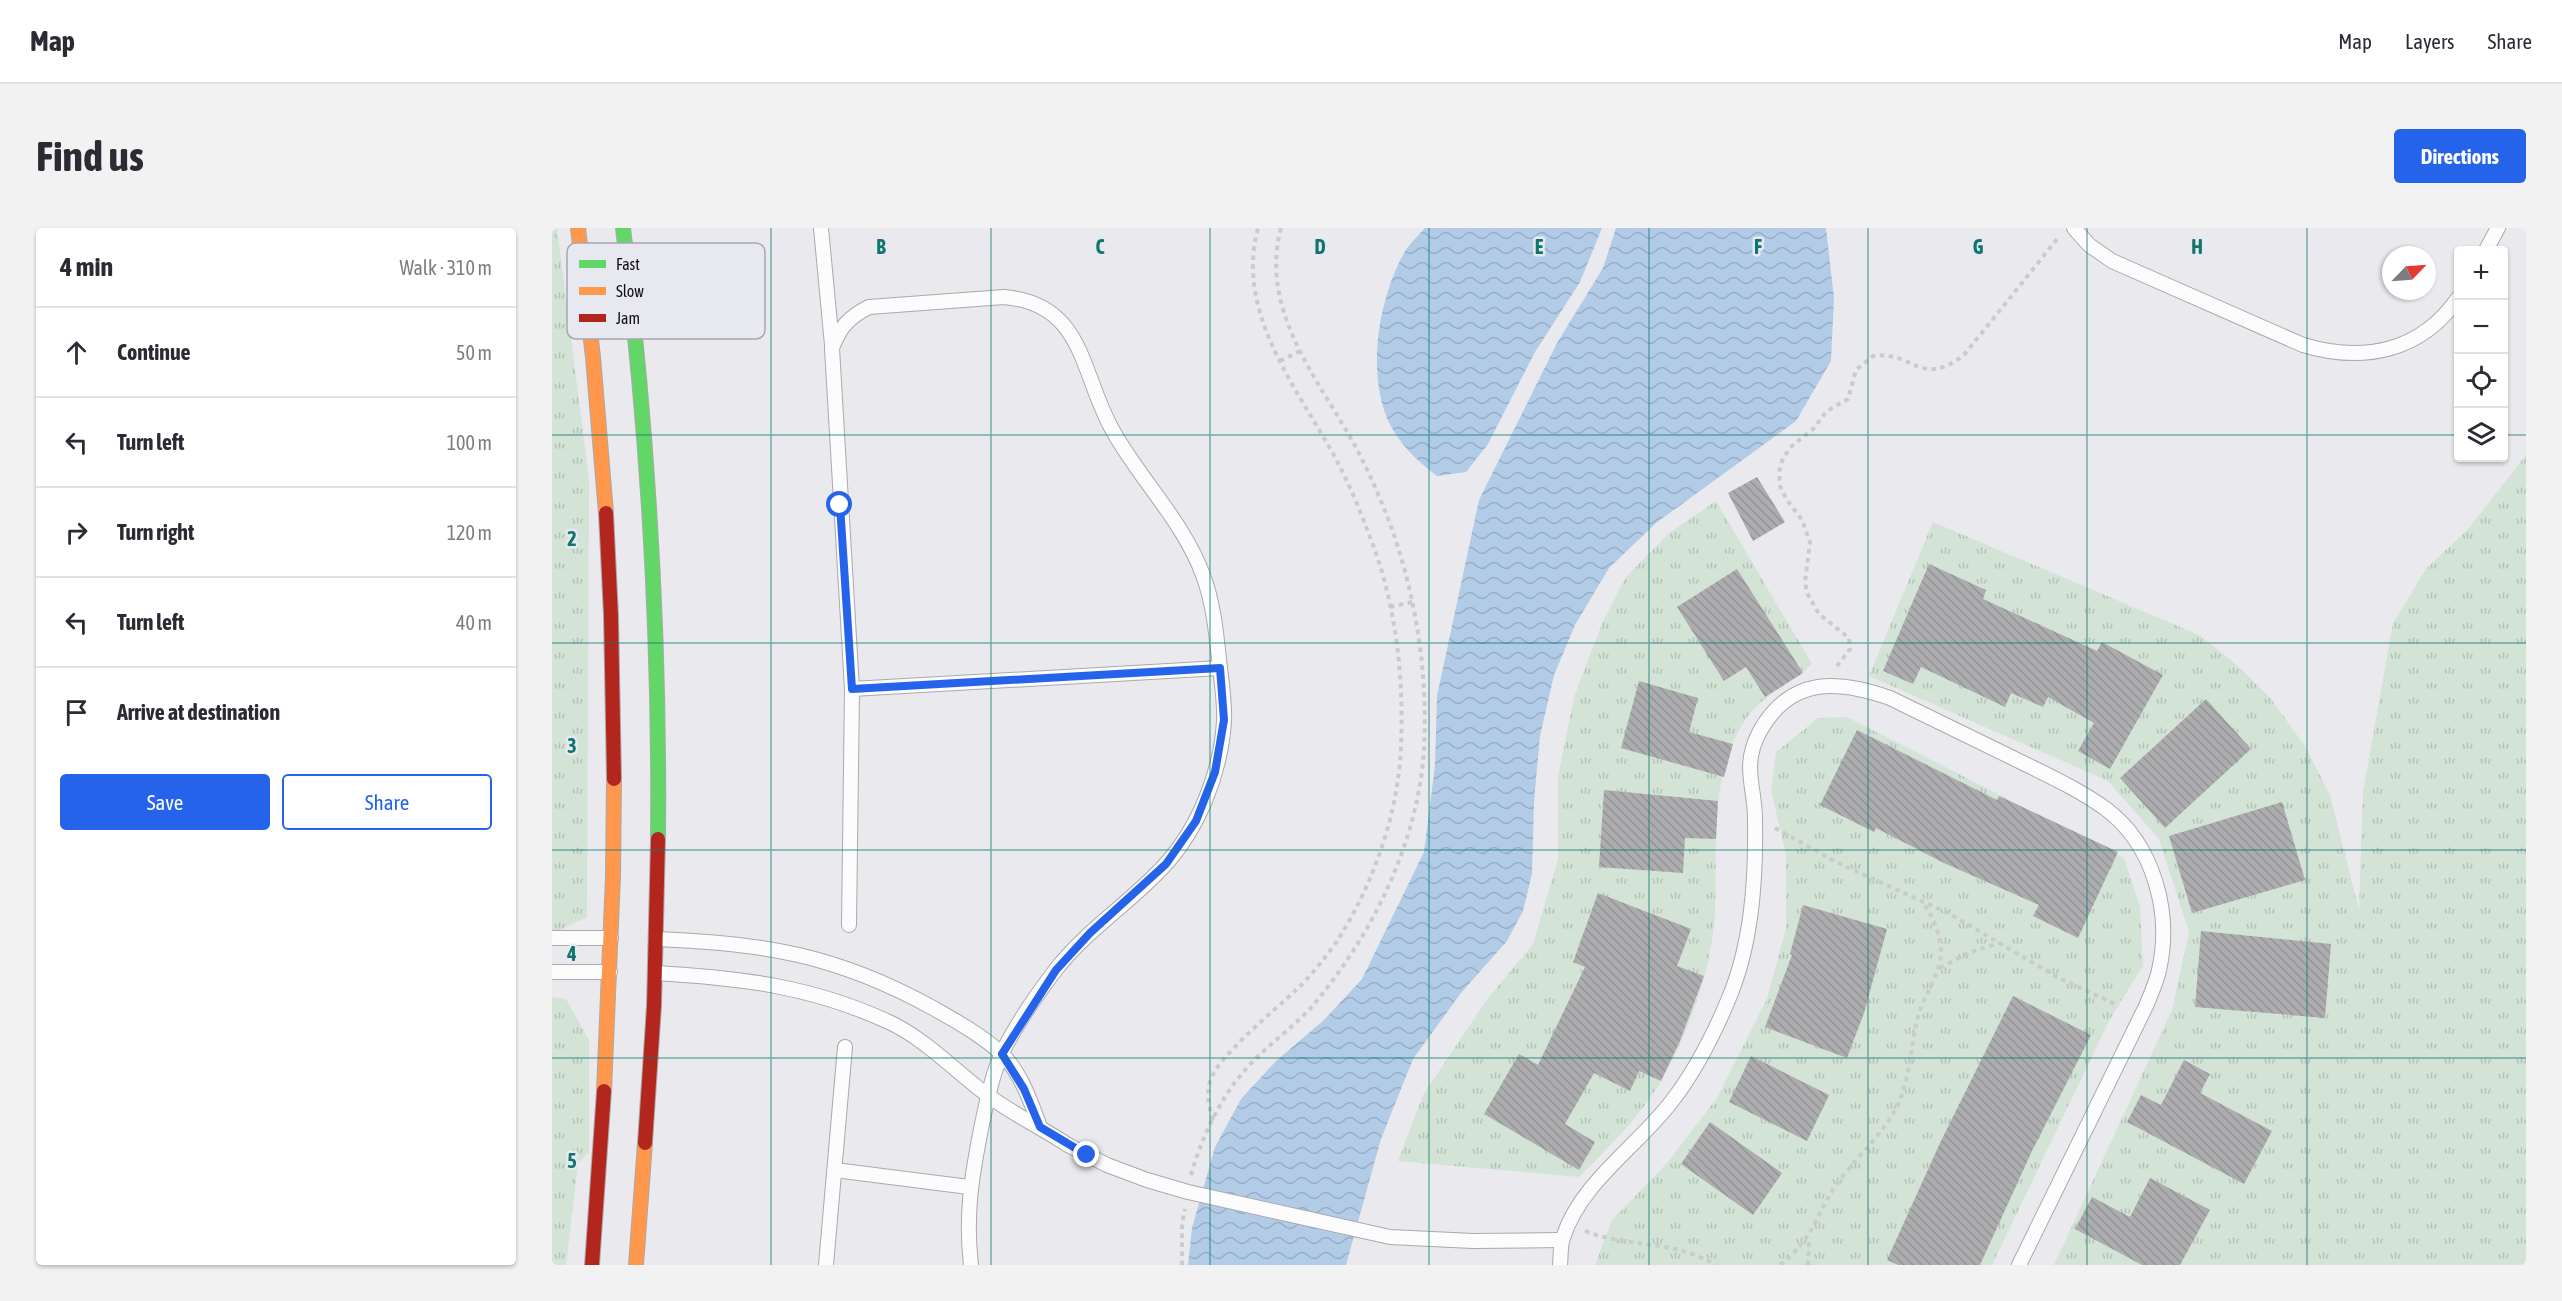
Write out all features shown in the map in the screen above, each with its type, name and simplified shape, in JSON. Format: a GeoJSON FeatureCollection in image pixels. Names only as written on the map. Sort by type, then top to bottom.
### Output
{"type":"FeatureCollection","features":[{"type":"Feature","properties":{"kind":"street"},"geometry":{"type":"LineString","coordinates":[[578,228],[580,243]]}},
{"type":"Feature","properties":{"kind":"street"},"geometry":{"type":"LineString","coordinates":[[623,228],[625,243]]}},
{"type":"Feature","properties":{"kind":"street"},"geometry":{"type":"LineString","coordinates":[[591,339],[610,571],[617,938],[592,1265]]}},
{"type":"Feature","properties":{"kind":"street"},"geometry":{"type":"LineString","coordinates":[[636,1265],[648,1125],[650,938],[660,748],[654,557],[637,339]]}},
{"type":"Feature","properties":{"kind":"lane"},"geometry":{"type":"LineString","coordinates":[[821,228],[832,348],[852,689],[849,925]]}},
{"type":"Feature","properties":{"kind":"lane"},"geometry":{"type":"LineString","coordinates":[[2074,228],[2089,245],[2112,261],[2303,345],[2328,353],[2361,354],[2387,350],[2412,340],[2435,325],[2456,300]]}},
{"type":"Feature","properties":{"kind":"lane"},"geometry":{"type":"LineString","coordinates":[[2488,246],[2498,228]]}},
{"type":"Feature","properties":{"kind":"lane"},"geometry":{"type":"LineString","coordinates":[[832,348],[839,330],[852,315],[869,307],[1004,297],[1026,298],[1046,307],[1075,339],[1095,396],[1112,431],[1184,533],[1203,575],[1215,621],[1224,720],[1215,772],[1196,821],[1166,864],[1090,933],[1056,970],[1002,1054],[988,1096],[969,1187],[971,1265]]}},
{"type":"Feature","properties":{"kind":"lane"},"geometry":{"type":"LineString","coordinates":[[852,689],[1220,668]]}},
{"type":"Feature","properties":{"kind":"lane"},"geometry":{"type":"LineString","coordinates":[[1560,1265],[1562,1240],[1580,1202],[1596,1182],[1634,1146],[1673,1100],[1705,1050],[1730,995],[1747,938],[1755,878],[1755,816],[1750,788],[1749,760],[1760,732],[1778,707],[1803,691],[1832,684],[1861,688],[1890,698],[2079,790],[2108,811],[2132,837],[2150,867],[2161,901],[2163,924],[2159,971],[2146,1004],[2019,1265]]}},
{"type":"Feature","properties":{"kind":"lane"},"geometry":{"type":"LineString","coordinates":[[552,938],[617,938]]}},
{"type":"Feature","properties":{"kind":"lane"},"geometry":{"type":"LineString","coordinates":[[650,938],[718,941],[775,948],[839,965],[906,993],[951,1018],[1002,1054],[1022,1084],[1040,1127]]}},
{"type":"Feature","properties":{"kind":"lane"},"geometry":{"type":"LineString","coordinates":[[552,972],[616,972]]}},
{"type":"Feature","properties":{"kind":"lane"},"geometry":{"type":"LineString","coordinates":[[650,973],[719,976],[773,983],[838,1002],[893,1024],[936,1053],[988,1096],[1068,1145],[1107,1165],[1147,1180],[1188,1192],[1390,1237],[1473,1241],[1562,1240]]}},
{"type":"Feature","properties":{"kind":"lane"},"geometry":{"type":"LineString","coordinates":[[826,1265],[845,1047]]}},
{"type":"Feature","properties":{"kind":"lane"},"geometry":{"type":"LineString","coordinates":[[835,1170],[969,1187]]}},
{"type":"Feature","properties":{"kind":"path"},"geometry":{"type":"LineString","coordinates":[[1213,1120],[1208,1101],[1210,1080],[1222,1062],[1297,990],[1338,939],[1369,880],[1391,818],[1401,750],[1402,684],[1390,607],[1371,540],[1340,465],[1266,334],[1254,288],[1255,239],[1258,228]]}},
{"type":"Feature","properties":{"kind":"path"},"geometry":{"type":"LineString","coordinates":[[1190,1182],[1213,1120],[1239,1076],[1314,1005],[1356,949],[1388,887],[1411,821],[1424,752],[1425,682],[1412,602],[1393,532],[1360,455],[1288,326],[1277,285],[1277,243],[1281,228]]}},
{"type":"Feature","properties":{"kind":"path"},"geometry":{"type":"LineString","coordinates":[[1832,684],[1835,668],[1847,655],[1850,644],[1845,633],[1819,614],[1807,593],[1805,582],[1810,542],[1802,520],[1780,486],[1779,472],[1783,458],[1792,446],[1813,429],[1827,411],[1848,399],[1856,370],[1873,356],[1891,356],[1924,370],[1950,366],[1964,355],[2059,237]]}},
{"type":"Feature","properties":{"kind":"path"},"geometry":{"type":"LineString","coordinates":[[1280,361],[1300,351]]}},
{"type":"Feature","properties":{"kind":"path"},"geometry":{"type":"LineString","coordinates":[[1390,607],[1412,602]]}},
{"type":"Feature","properties":{"kind":"path"},"geometry":{"type":"LineString","coordinates":[[1755,816],[1838,863],[1950,914],[2057,977],[2117,1005]]}},
{"type":"Feature","properties":{"kind":"path"},"geometry":{"type":"LineString","coordinates":[[1780,1265],[1809,1237],[1830,1194],[1860,1153],[1890,1118],[1900,1099],[1907,1079],[1920,1012],[1939,969],[1941,951],[1938,934],[1933,917],[1923,902]]}},
{"type":"Feature","properties":{"kind":"path"},"geometry":{"type":"LineString","coordinates":[[1939,969],[1968,953],[2000,942]]}},
{"type":"Feature","properties":{"kind":"path"},"geometry":{"type":"LineString","coordinates":[[1182,1265],[1182,1224],[1186,1203]]}},
{"type":"Feature","properties":{"kind":"path"},"geometry":{"type":"LineString","coordinates":[[1568,1225],[1622,1241],[1674,1246],[1698,1254],[1716,1265]]}},
{"type":"Feature","properties":{"kind":"path"},"geometry":{"type":"LineString","coordinates":[[1808,1265],[1809,1237]]}},
{"type":"Feature","properties":{"kind":"green space"},"geometry":{"type":"Polygon","coordinates":[[[552,228],[557,228],[567,306],[567,339],[571,339],[589,479],[587,917],[552,934],[552,228]]]}},
{"type":"Feature","properties":{"kind":"green space"},"geometry":{"type":"Polygon","coordinates":[[[2526,455],[2526,1265],[2054,1265],[2172,1010],[2189,932],[2159,839],[2108,781],[1869,676],[1933,522],[2199,635],[2237,665],[2271,699],[2305,746],[2330,795],[2359,910],[2363,792],[2393,623],[2426,569],[2468,529],[2526,455]]]}},
{"type":"Feature","properties":{"kind":"green space"},"geometry":{"type":"Polygon","coordinates":[[[1716,501],[1812,664],[1767,697],[1751,713],[1733,743],[1725,766],[1717,815],[1713,934],[1704,978],[1681,1042],[1653,1094],[1633,1120],[1579,1177],[1398,1161],[1423,1095],[1486,1001],[1533,944],[1558,859],[1558,777],[1574,697],[1603,621],[1626,577],[1668,534],[1716,501]]]}},
{"type":"Feature","properties":{"kind":"green space"},"geometry":{"type":"Polygon","coordinates":[[[1847,717],[2124,858],[2140,906],[2143,966],[2110,1019],[1992,1265],[1595,1265],[1612,1220],[1667,1163],[1717,1098],[1767,999],[1786,928],[1786,855],[1771,790],[1776,752],[1818,718],[1847,717]]]}},
{"type":"Feature","properties":{"kind":"green space"},"geometry":{"type":"Polygon","coordinates":[[[552,997],[566,999],[589,1040],[589,1152],[578,1163],[566,1265],[552,1265],[552,997]]]}},
{"type":"Feature","properties":{"kind":"water"},"geometry":{"type":"Polygon","coordinates":[[[1425,228],[1602,228],[1580,282],[1535,352],[1488,444],[1466,472],[1437,476],[1415,457],[1391,427],[1381,399],[1378,378],[1379,334],[1388,291],[1404,253],[1425,228]]]}},
{"type":"Feature","properties":{"kind":"water"},"geometry":{"type":"Polygon","coordinates":[[[1616,228],[1826,228],[1834,298],[1831,361],[1796,421],[1656,523],[1609,568],[1575,625],[1554,675],[1540,736],[1534,802],[1532,874],[1523,911],[1507,941],[1461,993],[1413,1059],[1381,1139],[1346,1265],[1188,1265],[1192,1228],[1215,1147],[1241,1099],[1276,1061],[1324,1020],[1362,979],[1424,852],[1435,765],[1437,696],[1479,500],[1557,343],[1603,268],[1616,228]]]}},
{"type":"Feature","properties":{"kind":"building"},"geometry":{"type":"Polygon","coordinates":[[[1757,477],[1785,522],[1753,541],[1728,493],[1757,477]]]}},
{"type":"Feature","properties":{"kind":"building"},"geometry":{"type":"Polygon","coordinates":[[[1929,564],[1986,590],[1983,599],[2097,651],[2102,642],[2163,675],[2110,769],[2078,751],[2094,723],[2048,697],[2043,707],[2011,693],[2005,707],[1921,667],[1913,684],[1883,671],[1929,564]]]}},
{"type":"Feature","properties":{"kind":"building"},"geometry":{"type":"Polygon","coordinates":[[[1737,569],[1803,673],[1765,697],[1746,667],[1724,681],[1677,607],[1737,569]]]}},
{"type":"Feature","properties":{"kind":"building"},"geometry":{"type":"Polygon","coordinates":[[[1639,681],[1698,698],[1689,732],[1733,744],[1724,777],[1621,748],[1639,681]]]}},
{"type":"Feature","properties":{"kind":"building"},"geometry":{"type":"Polygon","coordinates":[[[2206,699],[2251,749],[2165,828],[2120,778],[2206,699]]]}},
{"type":"Feature","properties":{"kind":"building"},"geometry":{"type":"Polygon","coordinates":[[[1857,730],[1997,800],[1999,796],[2118,852],[2078,938],[2033,916],[2039,905],[1944,863],[1876,828],[1874,832],[1820,805],[1857,730]]]}},
{"type":"Feature","properties":{"kind":"building"},"geometry":{"type":"Polygon","coordinates":[[[1604,790],[1718,801],[1716,839],[1685,838],[1683,873],[1599,867],[1604,790]]]}},
{"type":"Feature","properties":{"kind":"building"},"geometry":{"type":"Polygon","coordinates":[[[2282,802],[2305,880],[2192,913],[2169,836],[2282,802]]]}},
{"type":"Feature","properties":{"kind":"building"},"geometry":{"type":"Polygon","coordinates":[[[1598,893],[1691,929],[1677,966],[1704,976],[1680,1041],[1661,1081],[1639,1071],[1630,1091],[1594,1073],[1565,1124],[1595,1142],[1579,1170],[1484,1114],[1519,1054],[1538,1065],[1585,967],[1573,962],[1598,893]]]}},
{"type":"Feature","properties":{"kind":"building"},"geometry":{"type":"Polygon","coordinates":[[[1803,905],[1887,929],[1864,1013],[1847,1058],[1765,1027],[1792,955],[1790,954],[1803,905]]]}},
{"type":"Feature","properties":{"kind":"building"},"geometry":{"type":"Polygon","coordinates":[[[2201,931],[2331,944],[2325,1018],[2195,1007],[2201,931]]]}},
{"type":"Feature","properties":{"kind":"building"},"geometry":{"type":"Polygon","coordinates":[[[2013,996],[2091,1035],[2032,1151],[1980,1265],[1898,1265],[1887,1260],[1940,1143],[2013,996]]]}},
{"type":"Feature","properties":{"kind":"building"},"geometry":{"type":"Polygon","coordinates":[[[1751,1056],[1829,1095],[1807,1141],[1729,1102],[1751,1056]]]}},
{"type":"Feature","properties":{"kind":"building"},"geometry":{"type":"Polygon","coordinates":[[[2184,1060],[2210,1074],[2200,1093],[2272,1131],[2244,1184],[2127,1122],[2141,1095],[2161,1105],[2184,1060]]]}},
{"type":"Feature","properties":{"kind":"building"},"geometry":{"type":"Polygon","coordinates":[[[1710,1122],[1782,1173],[1753,1215],[1681,1164],[1710,1122]]]}},
{"type":"Feature","properties":{"kind":"building"},"geometry":{"type":"Polygon","coordinates":[[[2150,1178],[2210,1210],[2180,1265],[2142,1265],[2075,1229],[2092,1197],[2130,1217],[2150,1178]]]}},
{"type":"Feature","properties":{"kind":"traffic: fast"},"geometry":{"type":"LineString","coordinates":[[623,228],[625,243]]}},
{"type":"Feature","properties":{"kind":"traffic: fast"},"geometry":{"type":"LineString","coordinates":[[635,339],[651,533],[657,685],[658,839]]}},
{"type":"Feature","properties":{"kind":"traffic: slow"},"geometry":{"type":"LineString","coordinates":[[578,228],[580,243]]}},
{"type":"Feature","properties":{"kind":"traffic: slow"},"geometry":{"type":"LineString","coordinates":[[591,339],[606,513]]}},
{"type":"Feature","properties":{"kind":"traffic: slow"},"geometry":{"type":"LineString","coordinates":[[604,1091],[613,876],[614,779]]}},
{"type":"Feature","properties":{"kind":"traffic: slow"},"geometry":{"type":"LineString","coordinates":[[636,1265],[645,1143]]}},
{"type":"Feature","properties":{"kind":"traffic: jam"},"geometry":{"type":"LineString","coordinates":[[606,513],[611,616],[614,779]]}},
{"type":"Feature","properties":{"kind":"traffic: jam"},"geometry":{"type":"LineString","coordinates":[[645,1143],[654,1006],[658,839]]}},
{"type":"Feature","properties":{"kind":"traffic: jam"},"geometry":{"type":"LineString","coordinates":[[592,1265],[604,1091]]}},
{"type":"Feature","properties":{"kind":"route"},"geometry":{"type":"LineString","coordinates":[[840,505],[852,689],[1220,668],[1224,720],[1215,772],[1196,821],[1166,864],[1090,933],[1056,970],[1028,1010],[1002,1054],[1018,1076],[1031,1101],[1040,1127],[1087,1155]]}}]}
